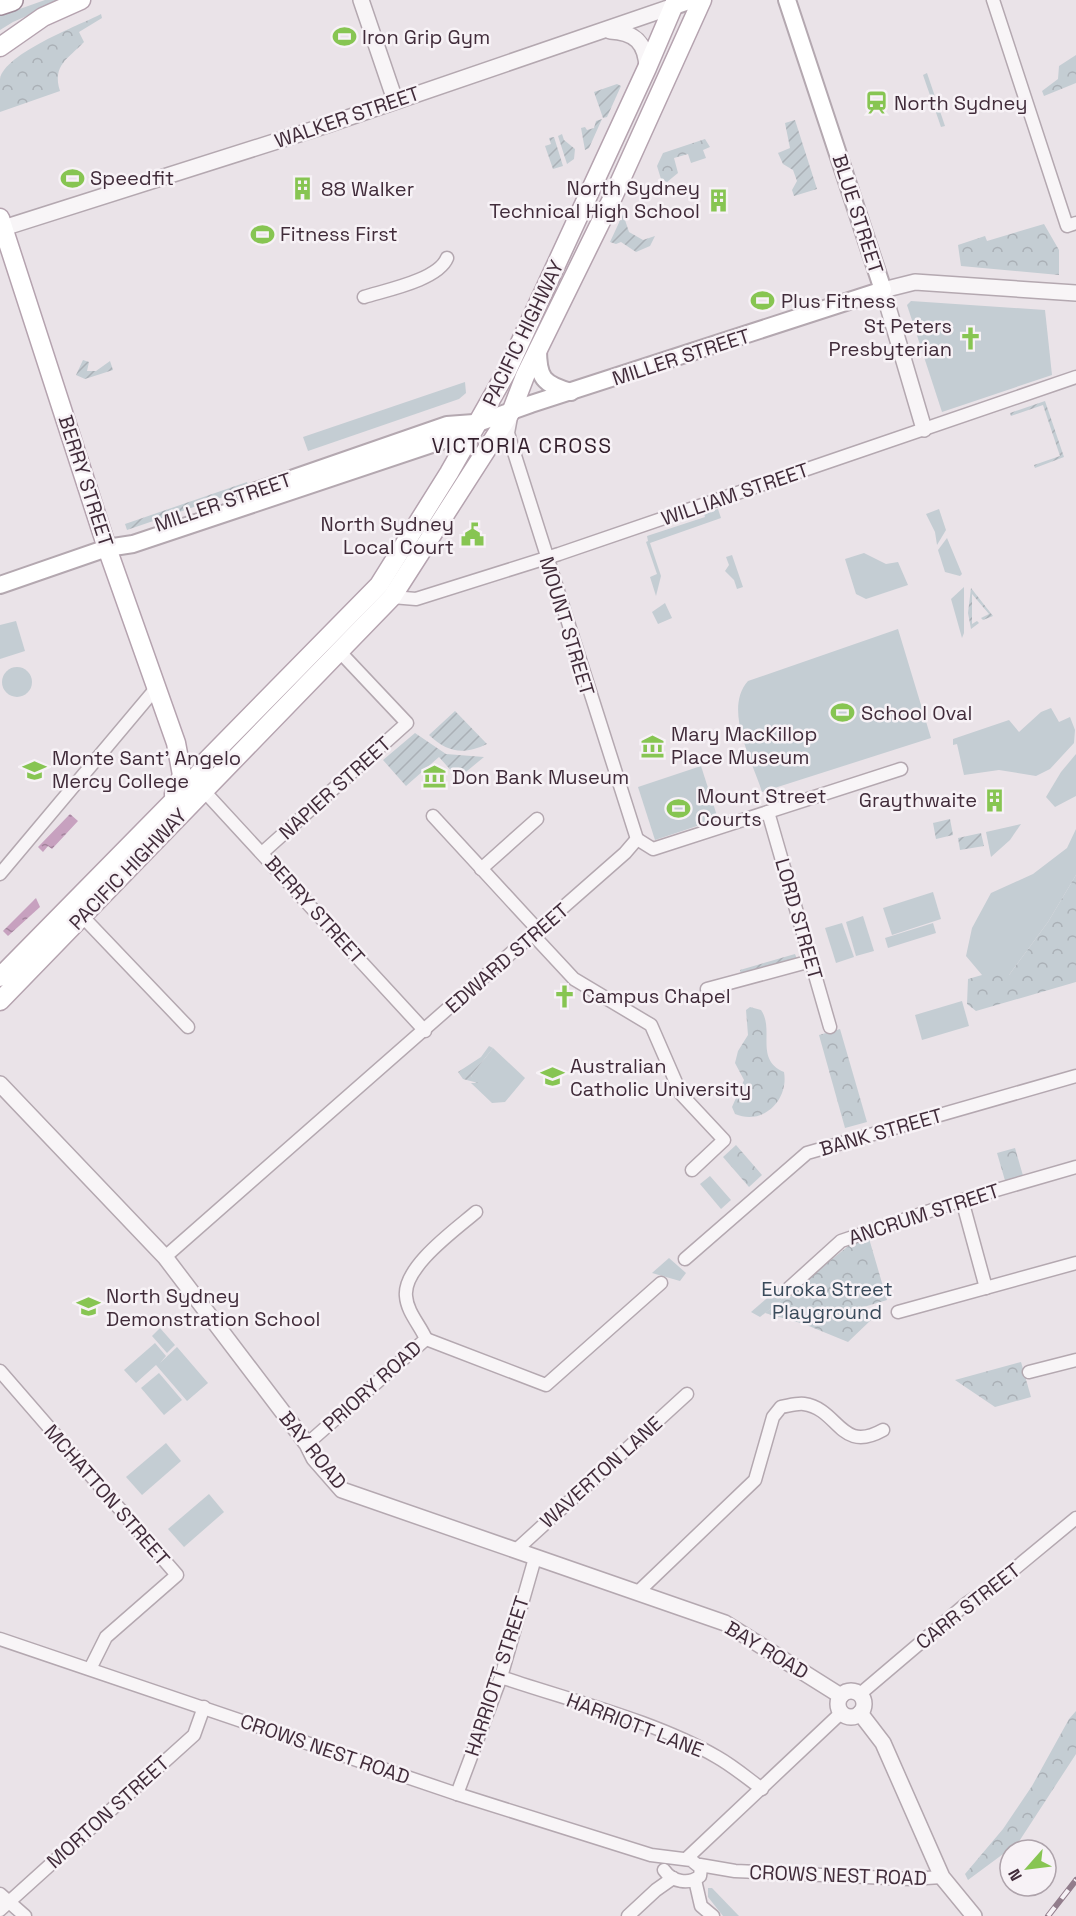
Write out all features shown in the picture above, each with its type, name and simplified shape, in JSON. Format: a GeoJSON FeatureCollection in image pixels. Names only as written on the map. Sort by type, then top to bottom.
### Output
{"type":"FeatureCollection","features":[{"type":"Feature","properties":{"kind":"highway"},"geometry":{"type":"LineString","coordinates":[[0,4],[12,0]]}},
{"type":"Feature","properties":{"kind":"main road"},"geometry":{"type":"LineString","coordinates":[[0,47],[43,17],[81,0]]}},
{"type":"Feature","properties":{"kind":"main road","name":"WALKER STREET"},"geometry":{"type":"LineString","coordinates":[[675,3],[692,0]]}},
{"type":"Feature","properties":{"kind":"main road","name":"PACIFIC HIGHWAY"},"geometry":{"type":"LineString","coordinates":[[0,1001],[392,597],[512,411],[538,349],[612,198],[702,0]]}},
{"type":"Feature","properties":{"kind":"main road","name":"BLUE STREET"},"geometry":{"type":"LineString","coordinates":[[787,0],[883,290]]}},
{"type":"Feature","properties":{"kind":"main road","name":"PACIFIC HIGHWAY"},"geometry":{"type":"LineString","coordinates":[[0,976],[379,585],[478,423],[507,371],[675,3]]}},
{"type":"Feature","properties":{"kind":"main road","name":"BERRY STREET"},"geometry":{"type":"LineString","coordinates":[[1,225],[107,548],[176,742],[182,775],[170,803]]}},
{"type":"Feature","properties":{"kind":"main road","name":"MILLER STREET"},"geometry":{"type":"LineString","coordinates":[[0,585],[107,548],[125,537],[405,439],[453,423],[478,423],[883,290]]}},
{"type":"Feature","properties":{"kind":"main road"},"geometry":{"type":"LineString","coordinates":[[538,349],[538,368],[543,379],[551,385],[571,392]]}},
{"type":"Feature","properties":{"kind":"main road","name":"PACIFIC HIGHWAY"},"geometry":{"type":"LineString","coordinates":[[202,770],[216,764],[234,746],[256,737]]}},
{"type":"Feature","properties":{"kind":"main road","name":"BERRY STREET"},"geometry":{"type":"LineString","coordinates":[[176,742],[195,766],[202,770]]}},
{"type":"Feature","properties":{"kind":"street"},"geometry":{"type":"LineString","coordinates":[[993,0],[1072,225]]}},
{"type":"Feature","properties":{"kind":"street"},"geometry":{"type":"LineString","coordinates":[[365,1],[395,100]]}},
{"type":"Feature","properties":{"kind":"street","name":"WALKER STREET"},"geometry":{"type":"LineString","coordinates":[[1,225],[318,128],[604,31],[675,3]]}},
{"type":"Feature","properties":{"kind":"street"},"geometry":{"type":"LineString","coordinates":[[604,31],[623,31],[639,40],[645,48],[647,68]]}},
{"type":"Feature","properties":{"kind":"street"},"geometry":{"type":"LineString","coordinates":[[364,297],[432,274],[442,267],[447,258]]}},
{"type":"Feature","properties":{"kind":"street"},"geometry":{"type":"LineString","coordinates":[[883,290],[908,282],[925,282],[1076,293]]}},
{"type":"Feature","properties":{"kind":"street","name":"BLUE STREET"},"geometry":{"type":"LineString","coordinates":[[883,290],[924,429]]}},
{"type":"Feature","properties":{"kind":"street","name":"WILLIAM STREET"},"geometry":{"type":"LineString","coordinates":[[392,597],[416,599],[1076,377]]}},
{"type":"Feature","properties":{"kind":"street","name":"MOUNT STREET"},"geometry":{"type":"LineString","coordinates":[[512,411],[508,433],[545,557],[637,839]]}},
{"type":"Feature","properties":{"kind":"street","name":"NAPIER STREET"},"geometry":{"type":"LineString","coordinates":[[262,853],[407,723],[340,652]]}},
{"type":"Feature","properties":{"kind":"street"},"geometry":{"type":"LineString","coordinates":[[0,874],[157,687]]}},
{"type":"Feature","properties":{"kind":"street"},"geometry":{"type":"LineString","coordinates":[[637,839],[653,849],[901,768]]}},
{"type":"Feature","properties":{"kind":"street","name":"BERRY STREET"},"geometry":{"type":"LineString","coordinates":[[204,790],[424,1031]]}},
{"type":"Feature","properties":{"kind":"street","name":"LORD STREET"},"geometry":{"type":"LineString","coordinates":[[768,812],[830,1027]]}},
{"type":"Feature","properties":{"kind":"street"},"geometry":{"type":"LineString","coordinates":[[433,816],[482,869],[574,979],[651,1025],[681,1094],[724,1140],[692,1170]]}},
{"type":"Feature","properties":{"kind":"street"},"geometry":{"type":"LineString","coordinates":[[482,869],[537,819]]}},
{"type":"Feature","properties":{"kind":"street","name":"EDWARD STREET"},"geometry":{"type":"LineString","coordinates":[[165,1257],[537,933],[625,853],[637,839]]}},
{"type":"Feature","properties":{"kind":"street"},"geometry":{"type":"LineString","coordinates":[[82,916],[188,1027]]}},
{"type":"Feature","properties":{"kind":"street"},"geometry":{"type":"LineString","coordinates":[[707,989],[811,961]]}},
{"type":"Feature","properties":{"kind":"street","name":"BANK STREET"},"geometry":{"type":"LineString","coordinates":[[685,1259],[807,1153],[1076,1076]]}},
{"type":"Feature","properties":{"kind":"street","name":"BAY ROAD"},"geometry":{"type":"LineString","coordinates":[[0,1084],[165,1257],[307,1444],[314,1458],[342,1491],[725,1623],[841,1696]]}},
{"type":"Feature","properties":{"kind":"street","name":"ANCRUM STREET"},"geometry":{"type":"LineString","coordinates":[[788,1289],[841,1241],[962,1200],[1076,1167]]}},
{"type":"Feature","properties":{"kind":"street"},"geometry":{"type":"LineString","coordinates":[[962,1200],[986,1288]]}},
{"type":"Feature","properties":{"kind":"street","name":"PRIORY ROAD"},"geometry":{"type":"LineString","coordinates":[[307,1444],[426,1339],[406,1297],[407,1281],[419,1264],[476,1212]]}},
{"type":"Feature","properties":{"kind":"street"},"geometry":{"type":"LineString","coordinates":[[898,1312],[1076,1263]]}},
{"type":"Feature","properties":{"kind":"street"},"geometry":{"type":"LineString","coordinates":[[426,1339],[546,1385],[661,1283]]}},
{"type":"Feature","properties":{"kind":"street"},"geometry":{"type":"LineString","coordinates":[[1029,1372],[1076,1360]]}},
{"type":"Feature","properties":{"kind":"street","name":"MCHATTON STREET"},"geometry":{"type":"LineString","coordinates":[[0,1371],[177,1575],[106,1637],[90,1669]]}},
{"type":"Feature","properties":{"kind":"street","name":"WAVERTON LANE"},"geometry":{"type":"LineString","coordinates":[[515,1551],[687,1394]]}},
{"type":"Feature","properties":{"kind":"street"},"geometry":{"type":"LineString","coordinates":[[638,1592],[755,1480],[773,1417],[780,1407],[804,1404],[817,1408],[849,1436],[869,1438],[884,1430]]}},
{"type":"Feature","properties":{"kind":"street","name":"CARR STREET"},"geometry":{"type":"LineString","coordinates":[[860,1694],[966,1604],[1001,1580],[1076,1518]]}},
{"type":"Feature","properties":{"kind":"street","name":"HARRIOTT STREET"},"geometry":{"type":"LineString","coordinates":[[457,1794],[501,1677],[535,1558]]}},
{"type":"Feature","properties":{"kind":"street","name":"CROWS NEST ROAD"},"geometry":{"type":"LineString","coordinates":[[0,1639],[457,1794],[651,1856],[669,1868]]}},
{"type":"Feature","properties":{"kind":"street","name":"HARRIOTT LANE"},"geometry":{"type":"LineString","coordinates":[[501,1677],[660,1730],[718,1757],[762,1789]]}},
{"type":"Feature","properties":{"kind":"street"},"geometry":{"type":"LineString","coordinates":[[848,1691],[860,1694],[864,1701],[860,1713],[853,1716],[842,1712],[838,1704],[841,1696],[848,1691]]}},
{"type":"Feature","properties":{"kind":"street","name":"MORTON STREET"},"geometry":{"type":"LineString","coordinates":[[3,1902],[194,1735],[204,1707]]}},
{"type":"Feature","properties":{"kind":"street"},"geometry":{"type":"LineString","coordinates":[[710,1913],[699,1902],[697,1869],[705,1841],[842,1712]]}},
{"type":"Feature","properties":{"kind":"street"},"geometry":{"type":"LineString","coordinates":[[860,1713],[883,1743],[942,1877],[974,1916]]}},
{"type":"Feature","properties":{"kind":"street"},"geometry":{"type":"LineString","coordinates":[[669,1868],[697,1869]]}},
{"type":"Feature","properties":{"kind":"street"},"geometry":{"type":"LineString","coordinates":[[669,1868],[697,1869]]}},
{"type":"Feature","properties":{"kind":"street"},"geometry":{"type":"LineString","coordinates":[[628,1916],[656,1890],[669,1868]]}},
{"type":"Feature","properties":{"kind":"street","name":"CROWS NEST ROAD"},"geometry":{"type":"LineString","coordinates":[[697,1869],[910,1879],[942,1877]]}},
{"type":"Feature","properties":{"kind":"street"},"geometry":{"type":"LineString","coordinates":[[3,1902],[25,1916]]}},
{"type":"Feature","properties":{"kind":"green space"},"geometry":{"type":"Polygon","coordinates":[[[45,0],[63,0],[0,30],[0,16],[45,0]]]}},
{"type":"Feature","properties":{"kind":"green space"},"geometry":{"type":"Polygon","coordinates":[[[101,14],[102,18],[79,32],[84,42],[67,58],[60,69],[58,82],[60,91],[0,112],[0,79],[5,69],[28,50],[101,14]]]}},
{"type":"Feature","properties":{"kind":"green space"},"geometry":{"type":"Polygon","coordinates":[[[1076,55],[1076,83],[1044,96],[1042,91],[1058,79],[1059,66],[1076,55]]]}},
{"type":"Feature","properties":{"kind":"green space"},"geometry":{"type":"Polygon","coordinates":[[[927,73],[945,126],[941,127],[923,75],[927,73]]]}},
{"type":"Feature","properties":{"kind":"green space"},"geometry":{"type":"Polygon","coordinates":[[[617,84],[621,86],[607,117],[603,118],[594,92],[617,84]]]}},
{"type":"Feature","properties":{"kind":"green space"},"geometry":{"type":"Polygon","coordinates":[[[602,119],[589,148],[585,150],[581,128],[585,127],[587,130],[594,128],[596,121],[602,119]]]}},
{"type":"Feature","properties":{"kind":"green space"},"geometry":{"type":"Polygon","coordinates":[[[795,120],[817,189],[794,196],[792,190],[797,181],[793,170],[783,164],[778,153],[790,148],[785,123],[795,120]]]}},
{"type":"Feature","properties":{"kind":"green space"},"geometry":{"type":"Polygon","coordinates":[[[562,134],[564,140],[575,149],[574,159],[567,164],[558,136],[562,134]]]}},
{"type":"Feature","properties":{"kind":"green space"},"geometry":{"type":"Polygon","coordinates":[[[554,137],[563,166],[553,169],[545,146],[551,144],[549,138],[554,137]]]}},
{"type":"Feature","properties":{"kind":"green space"},"geometry":{"type":"Polygon","coordinates":[[[705,139],[710,147],[703,150],[706,158],[691,163],[688,154],[674,158],[678,173],[667,182],[661,179],[657,166],[663,153],[705,139]]]}},
{"type":"Feature","properties":{"kind":"green space"},"geometry":{"type":"Polygon","coordinates":[[[623,214],[629,232],[643,240],[655,236],[650,246],[636,252],[621,242],[616,244],[610,242],[623,214]]]}},
{"type":"Feature","properties":{"kind":"green space"},"geometry":{"type":"Polygon","coordinates":[[[1044,224],[1059,250],[1059,275],[961,266],[958,245],[985,236],[987,241],[1044,224]]]}},
{"type":"Feature","properties":{"kind":"green space"},"geometry":{"type":"Polygon","coordinates":[[[911,301],[1045,310],[1052,375],[942,412],[907,305],[911,301]]]}},
{"type":"Feature","properties":{"kind":"green space"},"geometry":{"type":"Polygon","coordinates":[[[83,360],[89,362],[87,371],[96,371],[110,361],[113,370],[85,379],[76,375],[83,360]]]}},
{"type":"Feature","properties":{"kind":"green space"},"geometry":{"type":"Polygon","coordinates":[[[465,382],[466,393],[459,399],[308,451],[303,437],[465,382]]]}},
{"type":"Feature","properties":{"kind":"green space"},"geometry":{"type":"Polygon","coordinates":[[[1045,401],[1064,457],[1035,468],[1034,465],[1060,456],[1043,405],[1011,416],[1010,413],[1045,401]]]}},
{"type":"Feature","properties":{"kind":"green space"},"geometry":{"type":"Polygon","coordinates":[[[247,482],[249,488],[127,530],[125,524],[247,482]]]}},
{"type":"Feature","properties":{"kind":"green space"},"geometry":{"type":"Polygon","coordinates":[[[718,509],[721,518],[650,543],[661,576],[656,596],[650,577],[657,574],[646,542],[648,541],[647,536],[705,517],[704,513],[718,509]]]}},
{"type":"Feature","properties":{"kind":"green space"},"geometry":{"type":"Polygon","coordinates":[[[939,509],[946,530],[937,545],[935,532],[926,514],[939,509]]]}},
{"type":"Feature","properties":{"kind":"green space"},"geometry":{"type":"Polygon","coordinates":[[[947,538],[962,574],[960,576],[945,572],[938,550],[947,538]]]}},
{"type":"Feature","properties":{"kind":"green space"},"geometry":{"type":"Polygon","coordinates":[[[864,553],[886,564],[898,562],[908,585],[866,599],[856,594],[845,559],[864,553]]]}},
{"type":"Feature","properties":{"kind":"green space"},"geometry":{"type":"Polygon","coordinates":[[[732,555],[743,587],[737,589],[734,580],[725,571],[729,565],[726,557],[732,555]]]}},
{"type":"Feature","properties":{"kind":"green space"},"geometry":{"type":"Polygon","coordinates":[[[964,587],[964,633],[962,638],[951,599],[964,587]]]}},
{"type":"Feature","properties":{"kind":"green space"},"geometry":{"type":"Polygon","coordinates":[[[971,588],[993,616],[983,620],[981,618],[989,614],[972,594],[972,624],[977,621],[979,623],[971,629],[968,613],[971,588]]]}},
{"type":"Feature","properties":{"kind":"green space"},"geometry":{"type":"Polygon","coordinates":[[[665,603],[672,618],[658,624],[652,612],[665,603]]]}},
{"type":"Feature","properties":{"kind":"green space"},"geometry":{"type":"Polygon","coordinates":[[[16,621],[25,651],[0,659],[0,625],[16,621]]]}},
{"type":"Feature","properties":{"kind":"green space","name":"School Oval"},"geometry":{"type":"Polygon","coordinates":[[[898,629],[931,738],[762,792],[739,720],[738,706],[741,692],[748,681],[898,629]]]}},
{"type":"Feature","properties":{"kind":"green space"},"geometry":{"type":"Polygon","coordinates":[[[17,667],[28,671],[32,682],[28,693],[17,697],[6,693],[2,682],[6,671],[17,667]]]}},
{"type":"Feature","properties":{"kind":"green space"},"geometry":{"type":"Polygon","coordinates":[[[1051,708],[1059,722],[1070,717],[1075,730],[1074,743],[1050,769],[1036,776],[999,770],[964,775],[957,744],[953,745],[953,739],[1009,720],[1019,732],[1041,712],[1051,708]]]}},
{"type":"Feature","properties":{"kind":"green space"},"geometry":{"type":"Polygon","coordinates":[[[455,711],[487,744],[464,751],[450,749],[429,735],[455,711]]]}},
{"type":"Feature","properties":{"kind":"green space"},"geometry":{"type":"Polygon","coordinates":[[[415,733],[446,754],[484,757],[461,776],[456,772],[454,774],[439,757],[406,786],[383,760],[415,733]]]}},
{"type":"Feature","properties":{"kind":"green space"},"geometry":{"type":"Polygon","coordinates":[[[1076,754],[1076,796],[1055,807],[1046,797],[1061,772],[1076,754]]]}},
{"type":"Feature","properties":{"kind":"green space","name":"Mount Street Courts"},"geometry":{"type":"Polygon","coordinates":[[[701,766],[718,819],[655,840],[638,787],[701,766]]]}},
{"type":"Feature","properties":{"kind":"green space"},"geometry":{"type":"Polygon","coordinates":[[[950,819],[953,835],[936,839],[933,823],[950,819]]]}},
{"type":"Feature","properties":{"kind":"green space"},"geometry":{"type":"Polygon","coordinates":[[[1021,824],[1010,840],[991,857],[986,832],[1021,824]]]}},
{"type":"Feature","properties":{"kind":"green space"},"geometry":{"type":"Polygon","coordinates":[[[1076,829],[1076,875],[1048,922],[1009,975],[982,975],[966,956],[972,928],[991,893],[1033,874],[1067,848],[1076,829]]]}},
{"type":"Feature","properties":{"kind":"green space"},"geometry":{"type":"Polygon","coordinates":[[[981,833],[984,846],[960,850],[958,838],[981,833]]]}},
{"type":"Feature","properties":{"kind":"green space"},"geometry":{"type":"Polygon","coordinates":[[[1076,875],[1076,982],[976,1011],[967,1004],[968,979],[982,975],[1009,975],[1048,922],[1076,875]]]}},
{"type":"Feature","properties":{"kind":"green space"},"geometry":{"type":"Polygon","coordinates":[[[933,892],[941,919],[892,935],[883,908],[933,892]]]}},
{"type":"Feature","properties":{"kind":"green space"},"geometry":{"type":"Polygon","coordinates":[[[863,916],[874,951],[856,956],[846,922],[863,916]]]}},
{"type":"Feature","properties":{"kind":"green space"},"geometry":{"type":"Polygon","coordinates":[[[842,923],[854,957],[836,963],[825,928],[842,923]]]}},
{"type":"Feature","properties":{"kind":"green space"},"geometry":{"type":"Polygon","coordinates":[[[933,923],[936,933],[888,948],[885,938],[933,923]]]}},
{"type":"Feature","properties":{"kind":"green space"},"geometry":{"type":"Polygon","coordinates":[[[795,954],[797,959],[741,975],[740,970],[795,954]]]}},
{"type":"Feature","properties":{"kind":"green space"},"geometry":{"type":"Polygon","coordinates":[[[962,1001],[969,1026],[922,1040],[915,1015],[962,1001]]]}},
{"type":"Feature","properties":{"kind":"green space"},"geometry":{"type":"Polygon","coordinates":[[[750,1007],[761,1010],[765,1018],[767,1052],[775,1066],[784,1072],[784,1082],[778,1101],[772,1108],[755,1116],[745,1117],[735,1114],[732,1107],[744,1080],[735,1063],[738,1051],[748,1035],[746,1010],[750,1007]]]}},
{"type":"Feature","properties":{"kind":"green space"},"geometry":{"type":"Polygon","coordinates":[[[840,1029],[867,1122],[845,1128],[819,1035],[840,1029]]]}},
{"type":"Feature","properties":{"kind":"green space"},"geometry":{"type":"Polygon","coordinates":[[[489,1046],[493,1048],[471,1076],[478,1083],[463,1079],[458,1072],[481,1057],[489,1046]]]}},
{"type":"Feature","properties":{"kind":"green space"},"geometry":{"type":"Polygon","coordinates":[[[493,1048],[525,1078],[505,1102],[492,1103],[471,1083],[476,1083],[471,1076],[493,1048]]]}},
{"type":"Feature","properties":{"kind":"green space"},"geometry":{"type":"Polygon","coordinates":[[[736,1145],[762,1175],[749,1187],[723,1157],[736,1145]]]}},
{"type":"Feature","properties":{"kind":"green space"},"geometry":{"type":"Polygon","coordinates":[[[1015,1148],[1024,1179],[1006,1184],[997,1153],[1015,1148]]]}},
{"type":"Feature","properties":{"kind":"green space"},"geometry":{"type":"Polygon","coordinates":[[[710,1176],[731,1200],[721,1209],[700,1184],[710,1176]]]}},
{"type":"Feature","properties":{"kind":"green space","name":"Euroka Street Playground"},"geometry":{"type":"Polygon","coordinates":[[[868,1235],[887,1300],[857,1309],[871,1320],[848,1342],[804,1324],[765,1313],[857,1239],[868,1235]]]}},
{"type":"Feature","properties":{"kind":"green space"},"geometry":{"type":"Polygon","coordinates":[[[669,1258],[686,1273],[680,1281],[652,1273],[669,1258]]]}},
{"type":"Feature","properties":{"kind":"green space"},"geometry":{"type":"Polygon","coordinates":[[[783,1284],[790,1293],[760,1317],[751,1312],[783,1284]]]}},
{"type":"Feature","properties":{"kind":"green space"},"geometry":{"type":"Polygon","coordinates":[[[160,1328],[175,1345],[167,1353],[152,1336],[160,1328]]]}},
{"type":"Feature","properties":{"kind":"green space"},"geometry":{"type":"Polygon","coordinates":[[[155,1343],[166,1356],[160,1363],[177,1347],[208,1383],[187,1401],[156,1365],[136,1383],[124,1370],[155,1343]]]}},
{"type":"Feature","properties":{"kind":"green space"},"geometry":{"type":"Polygon","coordinates":[[[1021,1362],[1031,1397],[995,1407],[955,1380],[1021,1362]]]}},
{"type":"Feature","properties":{"kind":"green space"},"geometry":{"type":"Polygon","coordinates":[[[159,1373],[182,1400],[164,1415],[141,1388],[159,1373]]]}},
{"type":"Feature","properties":{"kind":"green space"},"geometry":{"type":"Polygon","coordinates":[[[166,1443],[181,1461],[142,1495],[126,1477],[166,1443]]]}},
{"type":"Feature","properties":{"kind":"green space"},"geometry":{"type":"Polygon","coordinates":[[[209,1494],[224,1512],[184,1547],[168,1529],[209,1494]]]}},
{"type":"Feature","properties":{"kind":"green space"},"geometry":{"type":"Polygon","coordinates":[[[1076,1711],[1076,1754],[1021,1838],[998,1838],[998,1858],[968,1880],[965,1874],[1003,1829],[1032,1786],[1069,1719],[1076,1711]]]}},
{"type":"Feature","properties":{"kind":"green space"},"geometry":{"type":"Polygon","coordinates":[[[708,1888],[712,1888],[739,1916],[723,1916],[708,1897],[708,1888]]]}},
{"type":"Feature","properties":{"kind":"water"},"geometry":{"type":"Polygon","coordinates":[[[70,814],[78,821],[52,849],[48,846],[43,852],[38,847],[70,814]]]}},
{"type":"Feature","properties":{"kind":"water"},"geometry":{"type":"Polygon","coordinates":[[[36,898],[40,907],[8,936],[3,931],[36,898]]]}},
{"type":"Feature","properties":{"kind":"railway"},"geometry":{"type":"LineString","coordinates":[[1048,1916],[1076,1880]]}},
{"type":"Feature","properties":{"kind":"place","name":"Iron Grip Gym"},"geometry":{"type":"Point","coordinates":[344,37]}},
{"type":"Feature","properties":{"kind":"place","name":"North Sydney"},"geometry":{"type":"Point","coordinates":[876,103]}},
{"type":"Feature","properties":{"kind":"place","name":"Speedfit"},"geometry":{"type":"Point","coordinates":[72,178]}},
{"type":"Feature","properties":{"kind":"place","name":"88 Walker"},"geometry":{"type":"Point","coordinates":[303,189]}},
{"type":"Feature","properties":{"kind":"place","name":"North Sydney Technical High School"},"geometry":{"type":"Point","coordinates":[718,200]}},
{"type":"Feature","properties":{"kind":"place","name":"Fitness First"},"geometry":{"type":"Point","coordinates":[262,234]}},
{"type":"Feature","properties":{"kind":"place","name":"Plus Fitness"},"geometry":{"type":"Point","coordinates":[763,301]}},
{"type":"Feature","properties":{"kind":"place","name":"St Peters Presbyterian"},"geometry":{"type":"Point","coordinates":[970,338]}},
{"type":"Feature","properties":{"kind":"place","name":"North Sydney Local Court"},"geometry":{"type":"Point","coordinates":[472,535]}},
{"type":"Feature","properties":{"kind":"place","name":"School Oval"},"geometry":{"type":"Point","coordinates":[843,713]}},
{"type":"Feature","properties":{"kind":"place","name":"Mary MacKillop Place Museum"},"geometry":{"type":"Point","coordinates":[653,746]}},
{"type":"Feature","properties":{"kind":"place","name":"Monte Sant' Angelo Mercy College"},"geometry":{"type":"Point","coordinates":[34,770]}},
{"type":"Feature","properties":{"kind":"place","name":"Don Bank Museum"},"geometry":{"type":"Point","coordinates":[434,777]}},
{"type":"Feature","properties":{"kind":"place","name":"Graythwaite"},"geometry":{"type":"Point","coordinates":[995,800]}},
{"type":"Feature","properties":{"kind":"place","name":"Mount Street Courts"},"geometry":{"type":"Point","coordinates":[679,808]}},
{"type":"Feature","properties":{"kind":"place","name":"Campus Chapel"},"geometry":{"type":"Point","coordinates":[564,996]}},
{"type":"Feature","properties":{"kind":"place","name":"Australian Catholic University"},"geometry":{"type":"Point","coordinates":[552,1077]}},
{"type":"Feature","properties":{"kind":"place","name":"North Sydney Demonstration School"},"geometry":{"type":"Point","coordinates":[88,1307]}},
{"type":"Feature","properties":{"kind":"district","name":"VICTORIA CROSS"},"geometry":{"type":"Point","coordinates":[522,446]}}]}
